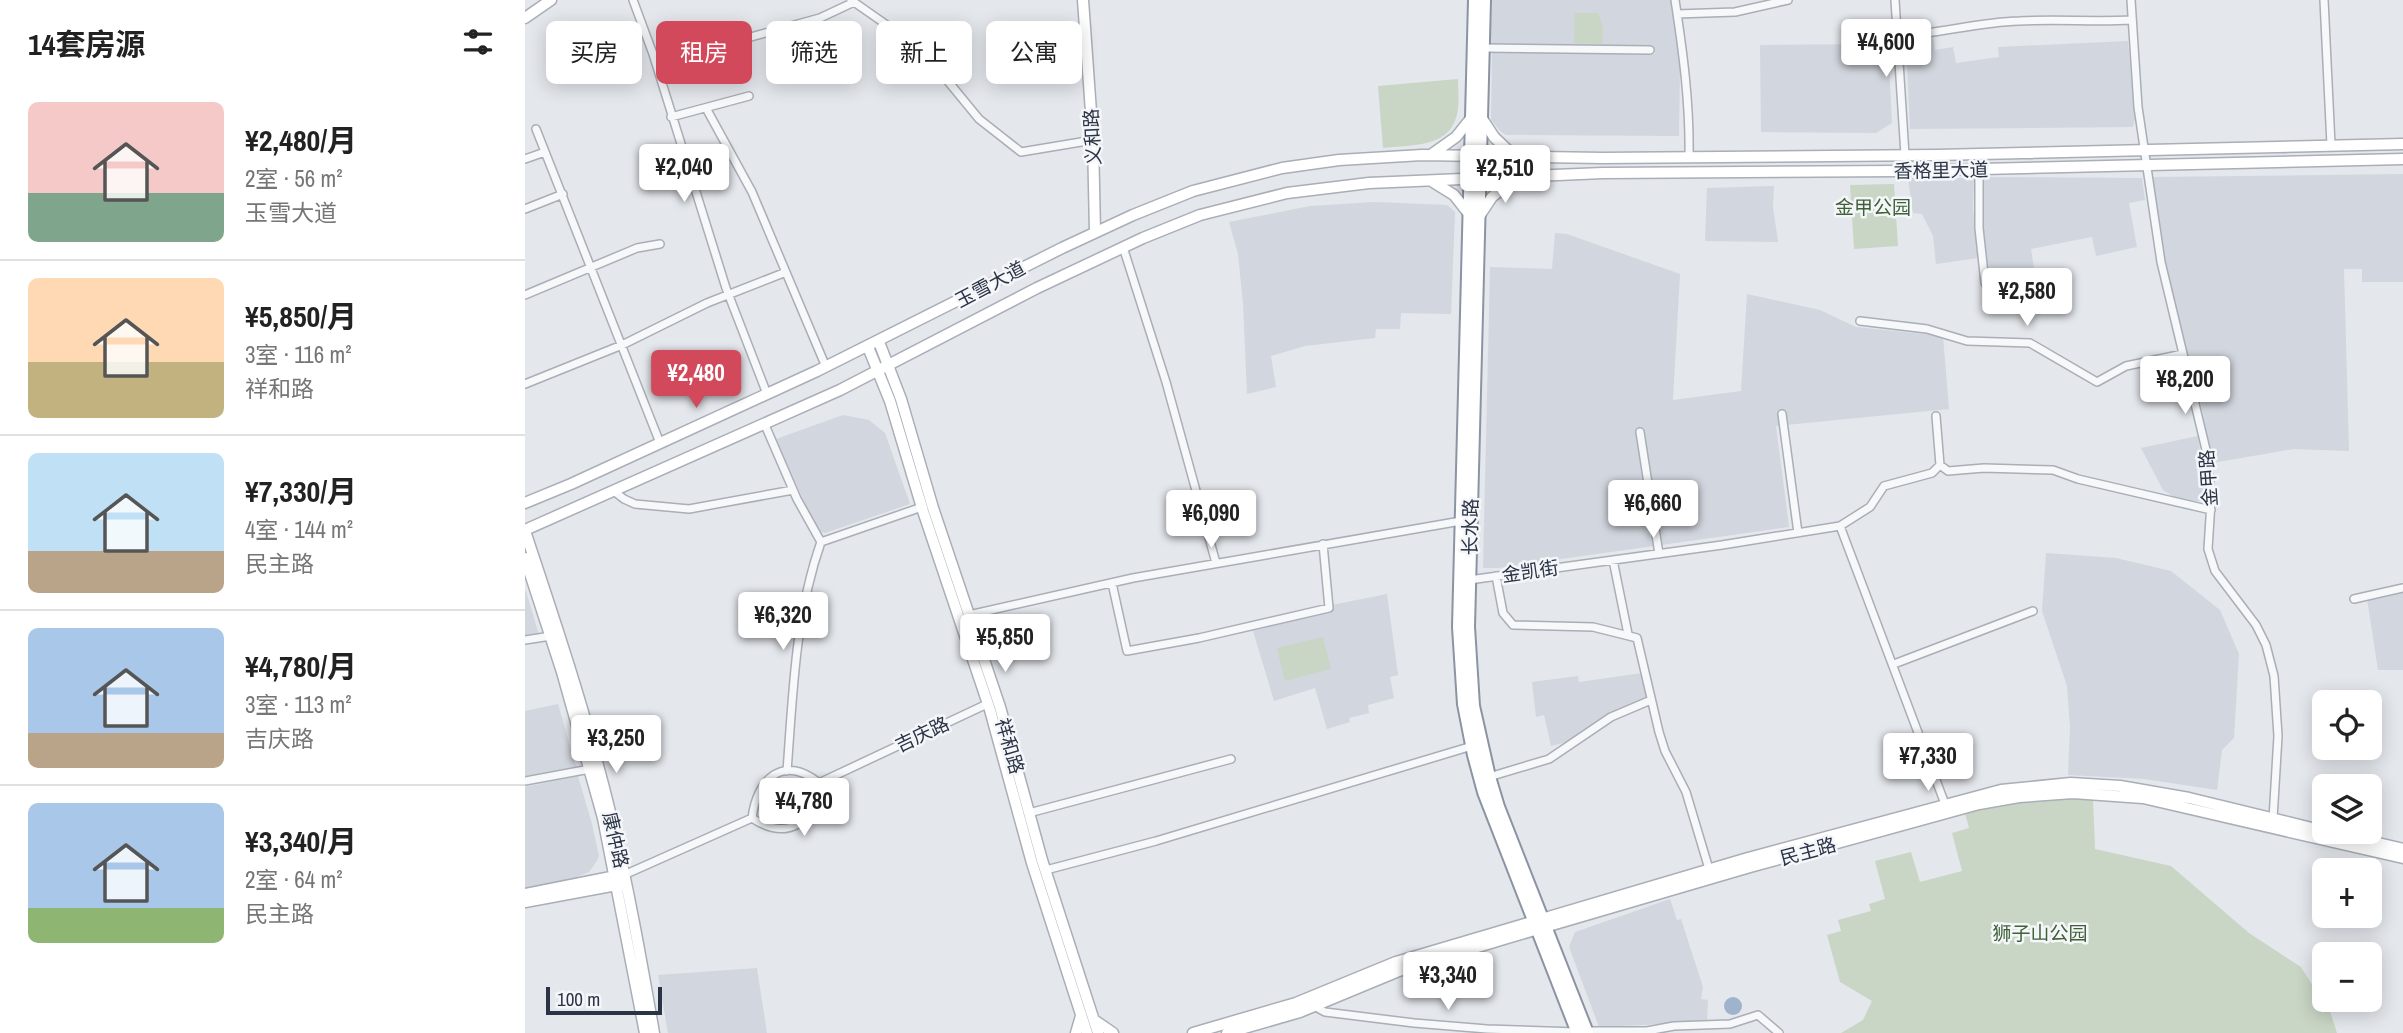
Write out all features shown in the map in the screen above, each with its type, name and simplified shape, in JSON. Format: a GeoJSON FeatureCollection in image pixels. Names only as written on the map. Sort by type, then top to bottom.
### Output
{"type":"FeatureCollection","features":[{"type":"Feature","properties":{"kind":"highway","name":"长水路"},"geometry":{"type":"LineString","coordinates":[[1475,0],[1475,156],[1461,520],[1460,653],[1464,704],[1472,746],[1490,810],[1582,1032]]}},
{"type":"Feature","properties":{"kind":"highway","name":"长水路"},"geometry":{"type":"LineString","coordinates":[[1476,117],[1483,48],[1484,0]]}},
{"type":"Feature","properties":{"kind":"highway","name":"长水路"},"geometry":{"type":"LineString","coordinates":[[1473,216],[1470,678],[1477,728],[1489,778],[1538,924]]}},
{"type":"Feature","properties":{"kind":"main road"},"geometry":{"type":"LineString","coordinates":[[525,18],[551,0]]}},
{"type":"Feature","properties":{"kind":"main road","name":"义和路"},"geometry":{"type":"LineString","coordinates":[[1083,0],[1093,140],[1095,232]]}},
{"type":"Feature","properties":{"kind":"main road"},"geometry":{"type":"LineString","coordinates":[[1429,155],[1456,137],[1476,117],[1514,156]]}},
{"type":"Feature","properties":{"kind":"main road","name":"香格里大道"},"geometry":{"type":"LineString","coordinates":[[1475,156],[1905,155],[2403,144]]}},
{"type":"Feature","properties":{"kind":"main road","name":"玉雪大道"},"geometry":{"type":"LineString","coordinates":[[525,503],[826,367],[1095,232],[1169,199],[1260,173],[1339,160],[1429,155],[1475,156]]}},
{"type":"Feature","properties":{"kind":"main road","name":"香格里大道"},"geometry":{"type":"LineString","coordinates":[[1474,178],[1604,173],[1979,169],[2403,159]]}},
{"type":"Feature","properties":{"kind":"main road"},"geometry":{"type":"LineString","coordinates":[[1429,180],[1454,195],[1473,216],[1517,176]]}},
{"type":"Feature","properties":{"kind":"main road","name":"玉雪大道"},"geometry":{"type":"LineString","coordinates":[[525,530],[765,425],[884,369],[1037,288],[1178,223],[1266,198],[1342,185],[1474,178]]}},
{"type":"Feature","properties":{"kind":"main road","name":"祥和路"},"geometry":{"type":"LineString","coordinates":[[873,344],[884,369],[1000,707],[1046,870],[1098,1033]]}},
{"type":"Feature","properties":{"kind":"main road","name":"祥和路"},"geometry":{"type":"LineString","coordinates":[[884,369],[922,507],[987,704],[1032,863],[1087,1033]]}},
{"type":"Feature","properties":{"kind":"main road","name":"康仲路"},"geometry":{"type":"LineString","coordinates":[[525,530],[586,722],[654,1033]]}},
{"type":"Feature","properties":{"kind":"main road","name":"康仲路"},"geometry":{"type":"LineString","coordinates":[[525,558],[551,636],[621,879],[645,1033]]}},
{"type":"Feature","properties":{"kind":"main road","name":"民主路"},"geometry":{"type":"LineString","coordinates":[[1227,1033],[1257,1029],[1399,971],[1709,869],[1945,804],[2018,787],[2095,784],[2167,793],[2312,828]]}},
{"type":"Feature","properties":{"kind":"main road","name":"民主路"},"geometry":{"type":"LineString","coordinates":[[1193,1033],[1296,1003],[1396,962],[2003,799],[2095,793],[2143,798],[2403,858]]}},
{"type":"Feature","properties":{"kind":"main road","name":"民主路"},"geometry":{"type":"LineString","coordinates":[[2381,844],[2403,849]]}},
{"type":"Feature","properties":{"kind":"main road"},"geometry":{"type":"LineString","coordinates":[[525,894],[621,879]]}},
{"type":"Feature","properties":{"kind":"main road"},"geometry":{"type":"LineString","coordinates":[[525,902],[621,879]]}},
{"type":"Feature","properties":{"kind":"main road"},"geometry":{"type":"LineString","coordinates":[[1076,1033],[1081,1015]]}},
{"type":"Feature","properties":{"kind":"main road"},"geometry":{"type":"LineString","coordinates":[[1094,1020],[1113,1033]]}},
{"type":"Feature","properties":{"kind":"street"},"geometry":{"type":"LineString","coordinates":[[633,0],[656,63]]}},
{"type":"Feature","properties":{"kind":"street"},"geometry":{"type":"LineString","coordinates":[[1675,0],[1684,58],[1689,157]]}},
{"type":"Feature","properties":{"kind":"street"},"geometry":{"type":"LineString","coordinates":[[1677,15],[1735,12],[1788,0]]}},
{"type":"Feature","properties":{"kind":"street"},"geometry":{"type":"LineString","coordinates":[[1895,0],[1905,155]]}},
{"type":"Feature","properties":{"kind":"street","name":"金甲路"},"geometry":{"type":"LineString","coordinates":[[2131,0],[2144,150],[2161,262],[2206,442],[2211,481],[2207,541],[2212,564],[2256,625],[2266,645],[2274,676],[2278,724],[2273,819]]}},
{"type":"Feature","properties":{"kind":"street"},"geometry":{"type":"LineString","coordinates":[[2324,0],[2331,145]]}},
{"type":"Feature","properties":{"kind":"street"},"geometry":{"type":"LineString","coordinates":[[752,37],[820,18],[853,1],[914,44],[979,119],[1021,152],[1093,140]]}},
{"type":"Feature","properties":{"kind":"street"},"geometry":{"type":"LineString","coordinates":[[1897,36],[1921,35],[1978,24],[2019,20],[2132,20]]}},
{"type":"Feature","properties":{"kind":"street"},"geometry":{"type":"LineString","coordinates":[[1483,48],[1650,50]]}},
{"type":"Feature","properties":{"kind":"street"},"geometry":{"type":"LineString","coordinates":[[662,84],[729,295],[767,394]]}},
{"type":"Feature","properties":{"kind":"street"},"geometry":{"type":"LineString","coordinates":[[671,117],[749,96]]}},
{"type":"Feature","properties":{"kind":"street"},"geometry":{"type":"LineString","coordinates":[[706,108],[752,192],[826,367]]}},
{"type":"Feature","properties":{"kind":"street"},"geometry":{"type":"LineString","coordinates":[[536,129],[660,443]]}},
{"type":"Feature","properties":{"kind":"street"},"geometry":{"type":"LineString","coordinates":[[525,159],[545,152]]}},
{"type":"Feature","properties":{"kind":"street"},"geometry":{"type":"LineString","coordinates":[[1979,169],[1979,228],[1985,283]]}},
{"type":"Feature","properties":{"kind":"street"},"geometry":{"type":"LineString","coordinates":[[525,209],[563,194]]}},
{"type":"Feature","properties":{"kind":"street"},"geometry":{"type":"LineString","coordinates":[[525,295],[637,248],[660,244]]}},
{"type":"Feature","properties":{"kind":"street"},"geometry":{"type":"LineString","coordinates":[[1123,247],[1170,394],[1216,563]]}},
{"type":"Feature","properties":{"kind":"street"},"geometry":{"type":"LineString","coordinates":[[525,383],[622,345],[729,295],[786,272]]}},
{"type":"Feature","properties":{"kind":"street"},"geometry":{"type":"LineString","coordinates":[[1860,321],[1927,329],[1967,341],[2030,343],[2097,382],[2126,366],[2183,354]]}},
{"type":"Feature","properties":{"kind":"street"},"geometry":{"type":"LineString","coordinates":[[1782,414],[1798,533]]}},
{"type":"Feature","properties":{"kind":"street"},"geometry":{"type":"LineString","coordinates":[[1936,416],[1940,465],[1948,471],[1984,468],[2053,470],[2078,479],[2211,510]]}},
{"type":"Feature","properties":{"kind":"street"},"geometry":{"type":"LineString","coordinates":[[765,425],[793,490],[821,542],[807,583],[800,617],[786,771]]}},
{"type":"Feature","properties":{"kind":"street"},"geometry":{"type":"LineString","coordinates":[[1640,432],[1659,554]]}},
{"type":"Feature","properties":{"kind":"street"},"geometry":{"type":"LineString","coordinates":[[1940,465],[1932,473],[1884,486],[1870,507],[1840,526],[1945,804]]}},
{"type":"Feature","properties":{"kind":"street"},"geometry":{"type":"LineString","coordinates":[[615,492],[635,504],[689,509],[793,490]]}},
{"type":"Feature","properties":{"kind":"street"},"geometry":{"type":"LineString","coordinates":[[821,542],[922,507]]}},
{"type":"Feature","properties":{"kind":"street"},"geometry":{"type":"LineString","coordinates":[[969,615],[1112,583],[1461,520]]}},
{"type":"Feature","properties":{"kind":"street","name":"金凯街"},"geometry":{"type":"LineString","coordinates":[[1469,580],[1840,526]]}},
{"type":"Feature","properties":{"kind":"street"},"geometry":{"type":"LineString","coordinates":[[1112,583],[1127,651],[1199,638],[1329,608],[1323,544]]}},
{"type":"Feature","properties":{"kind":"street"},"geometry":{"type":"LineString","coordinates":[[1613,560],[1628,634]]}},
{"type":"Feature","properties":{"kind":"street"},"geometry":{"type":"LineString","coordinates":[[1496,576],[1503,614],[1513,625],[1593,627],[1637,638],[1662,741],[1686,792],[1709,869]]}},
{"type":"Feature","properties":{"kind":"street"},"geometry":{"type":"LineString","coordinates":[[2354,599],[2403,588]]}},
{"type":"Feature","properties":{"kind":"street"},"geometry":{"type":"LineString","coordinates":[[1894,664],[2033,611]]}},
{"type":"Feature","properties":{"kind":"street"},"geometry":{"type":"LineString","coordinates":[[525,640],[551,636]]}},
{"type":"Feature","properties":{"kind":"street"},"geometry":{"type":"LineString","coordinates":[[1489,778],[1549,759],[1611,717],[1651,700]]}},
{"type":"Feature","properties":{"kind":"street","name":"吉庆路"},"geometry":{"type":"LineString","coordinates":[[819,783],[987,704]]}},
{"type":"Feature","properties":{"kind":"street"},"geometry":{"type":"LineString","coordinates":[[1046,870],[1156,841],[1472,746]]}},
{"type":"Feature","properties":{"kind":"street"},"geometry":{"type":"LineString","coordinates":[[1029,813],[1231,759]]}},
{"type":"Feature","properties":{"kind":"street"},"geometry":{"type":"LineString","coordinates":[[525,781],[590,769]]}},
{"type":"Feature","properties":{"kind":"street"},"geometry":{"type":"LineString","coordinates":[[786,771],[806,774],[819,783],[813,807],[799,825],[783,829],[771,828],[752,818],[755,800],[764,783],[773,774],[786,771]]}},
{"type":"Feature","properties":{"kind":"street"},"geometry":{"type":"LineString","coordinates":[[621,879],[752,818]]}},
{"type":"Feature","properties":{"kind":"street"},"geometry":{"type":"LineString","coordinates":[[1314,1006],[1325,1012],[1452,1030],[1647,1031],[1674,1026],[1730,1024],[1758,1015],[1779,1033]]}},
{"type":"Feature","properties":{"kind":"shaded area"},"geometry":{"type":"Polygon","coordinates":[[[1492,0],[1671,0],[1680,68],[1679,136],[1506,135],[1501,132],[1491,120],[1492,51],[1655,54],[1655,48],[1490,46],[1492,0]]]}},
{"type":"Feature","properties":{"kind":"shaded area"},"geometry":{"type":"Polygon","coordinates":[[[1933,37],[1935,50],[1953,47],[1956,63],[1999,57],[1998,47],[2128,41],[2135,119],[2133,127],[1910,129],[1906,41],[1933,37]]]}},
{"type":"Feature","properties":{"kind":"shaded area"},"geometry":{"type":"Polygon","coordinates":[[[1888,44],[1892,123],[1876,133],[1761,132],[1760,45],[1888,44]]]}},
{"type":"Feature","properties":{"kind":"shaded area"},"geometry":{"type":"Polygon","coordinates":[[[2403,174],[2403,282],[2362,282],[2362,269],[2344,269],[2349,451],[2294,449],[2212,463],[2202,409],[2174,304],[2161,242],[2153,177],[2403,174]]]}},
{"type":"Feature","properties":{"kind":"shaded area"},"geometry":{"type":"Polygon","coordinates":[[[1983,177],[2142,178],[2145,200],[2129,203],[2137,247],[2096,256],[2092,237],[2031,249],[2037,288],[1992,291],[1983,234],[1983,177]]]}},
{"type":"Feature","properties":{"kind":"shaded area"},"geometry":{"type":"Polygon","coordinates":[[[1908,178],[1974,178],[1973,209],[1978,258],[1936,264],[1933,236],[1922,214],[1913,213],[1908,178]]]}},
{"type":"Feature","properties":{"kind":"shaded area"},"geometry":{"type":"Polygon","coordinates":[[[1774,186],[1773,207],[1778,242],[1705,241],[1707,188],[1774,186]]]}},
{"type":"Feature","properties":{"kind":"shaded area"},"geometry":{"type":"Polygon","coordinates":[[[1374,202],[1447,205],[1455,212],[1451,314],[1401,313],[1400,329],[1376,329],[1375,338],[1305,346],[1271,356],[1276,387],[1247,394],[1238,254],[1229,222],[1310,206],[1374,202]]]}},
{"type":"Feature","properties":{"kind":"shaded area"},"geometry":{"type":"Polygon","coordinates":[[[1555,233],[1567,234],[1680,274],[1673,400],[1741,391],[1747,294],[1820,310],[1856,327],[1943,336],[1949,409],[1776,426],[1789,527],[1483,568],[1490,267],[1552,269],[1555,233]]]}},
{"type":"Feature","properties":{"kind":"shaded area"},"geometry":{"type":"Polygon","coordinates":[[[843,415],[869,420],[885,433],[910,504],[825,533],[815,526],[776,439],[843,415]]]}},
{"type":"Feature","properties":{"kind":"shaded area"},"geometry":{"type":"Polygon","coordinates":[[[2198,436],[2207,500],[2184,503],[2163,490],[2141,448],[2198,436]]]}},
{"type":"Feature","properties":{"kind":"shaded area"},"geometry":{"type":"Polygon","coordinates":[[[2046,553],[2116,558],[2171,571],[2220,610],[2239,654],[2234,738],[2222,750],[2217,790],[2144,779],[2068,775],[2070,727],[2067,686],[2042,611],[2046,553]]]}},
{"type":"Feature","properties":{"kind":"shaded area"},"geometry":{"type":"Polygon","coordinates":[[[526,591],[539,635],[525,637],[526,591]]]}},
{"type":"Feature","properties":{"kind":"shaded area"},"geometry":{"type":"Polygon","coordinates":[[[2403,592],[2403,670],[2378,670],[2367,599],[2403,592]]]}},
{"type":"Feature","properties":{"kind":"shaded area"},"geometry":{"type":"Polygon","coordinates":[[[1387,594],[1398,675],[1390,677],[1394,698],[1368,705],[1369,713],[1349,718],[1350,722],[1327,729],[1315,688],[1274,701],[1253,631],[1333,610],[1332,605],[1387,594]]]}},
{"type":"Feature","properties":{"kind":"shaded area"},"geometry":{"type":"Polygon","coordinates":[[[1642,673],[1647,699],[1571,741],[1551,746],[1544,715],[1536,717],[1532,682],[1578,676],[1579,682],[1642,673]]]}},
{"type":"Feature","properties":{"kind":"shaded area"},"geometry":{"type":"Polygon","coordinates":[[[558,704],[577,770],[525,778],[525,711],[558,704]]]}},
{"type":"Feature","properties":{"kind":"shaded area"},"geometry":{"type":"Polygon","coordinates":[[[578,776],[592,824],[599,856],[597,861],[589,872],[574,878],[525,887],[525,787],[578,776]]]}},
{"type":"Feature","properties":{"kind":"shaded area"},"geometry":{"type":"Polygon","coordinates":[[[1670,899],[1677,920],[1681,919],[1703,987],[1701,999],[1708,1000],[1707,1022],[1599,1027],[1569,947],[1575,932],[1670,899]]]}},
{"type":"Feature","properties":{"kind":"shaded area"},"geometry":{"type":"Polygon","coordinates":[[[757,968],[767,1033],[668,1033],[658,975],[757,968]]]}},
{"type":"Feature","properties":{"kind":"green space"},"geometry":{"type":"Polygon","coordinates":[[[1575,13],[1598,13],[1603,28],[1602,44],[1574,43],[1575,13]]]}},
{"type":"Feature","properties":{"kind":"green space"},"geometry":{"type":"Polygon","coordinates":[[[1458,79],[1456,118],[1444,135],[1425,143],[1383,148],[1378,86],[1458,79]]]}},
{"type":"Feature","properties":{"kind":"green space","name":"金甲公园"},"geometry":{"type":"Polygon","coordinates":[[[1894,184],[1898,246],[1854,249],[1850,185],[1894,184]]]}},
{"type":"Feature","properties":{"kind":"green space"},"geometry":{"type":"Polygon","coordinates":[[[1323,637],[1331,669],[1285,681],[1277,648],[1323,637]]]}},
{"type":"Feature","properties":{"kind":"green space","name":"狮子山公园"},"geometry":{"type":"Polygon","coordinates":[[[2093,798],[2095,849],[2171,866],[2249,933],[2301,967],[2312,985],[2312,1012],[2330,1012],[2337,1033],[1841,1033],[1863,1020],[1872,1001],[1840,982],[1827,935],[1841,931],[1838,920],[1871,911],[1869,904],[1885,899],[1875,861],[1911,852],[1920,882],[1962,871],[1952,833],[1969,828],[1965,813],[2024,800],[2093,798]]]}},
{"type":"Feature","properties":{"kind":"water"},"geometry":{"type":"Polygon","coordinates":[[[1733,997],[1739,1000],[1742,1006],[1739,1012],[1733,1015],[1727,1012],[1724,1006],[1727,1000],[1733,997]]]}}]}
